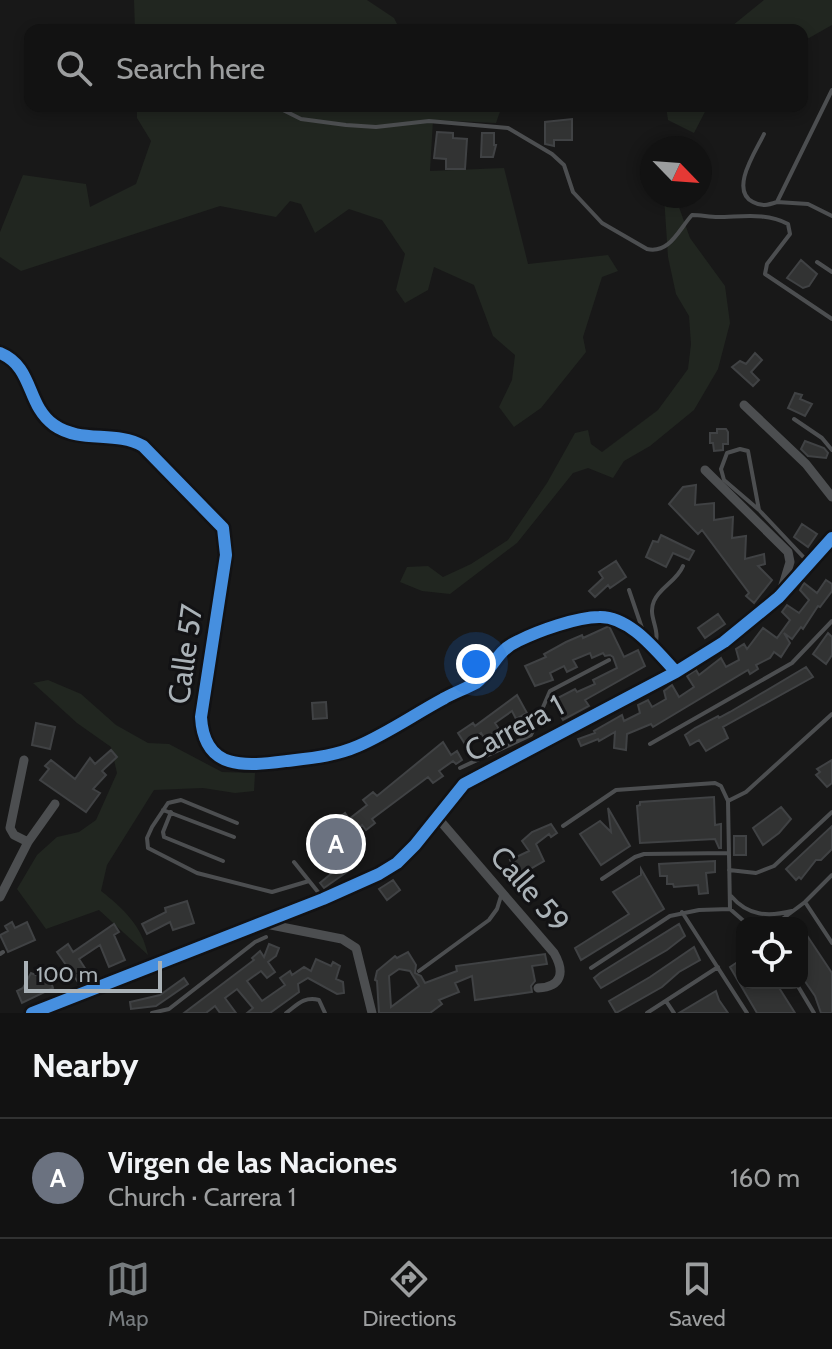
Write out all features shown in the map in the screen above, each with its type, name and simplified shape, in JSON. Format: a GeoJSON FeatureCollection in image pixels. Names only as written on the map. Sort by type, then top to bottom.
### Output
{"type":"FeatureCollection","features":[{"type":"Feature","properties":{"kind":"street","name":"Calle 57"},"geometry":{"type":"LineString","coordinates":[[0,353],[18,364],[39,409],[50,422],[75,435],[119,437],[143,446],[223,528],[226,555],[201,717],[203,733],[216,754],[227,761],[248,766],[327,757],[358,746],[478,681],[493,660],[516,641],[579,620],[601,617],[616,620],[650,646],[676,672]]}},
{"type":"Feature","properties":{"kind":"street"},"geometry":{"type":"LineString","coordinates":[[744,405],[806,464],[832,497]]}},
{"type":"Feature","properties":{"kind":"street"},"geometry":{"type":"LineString","coordinates":[[705,470],[788,552],[790,562],[779,597]]}},
{"type":"Feature","properties":{"kind":"street","name":"Carrera 1"},"geometry":{"type":"LineString","coordinates":[[32,1013],[379,874],[397,863],[415,845],[464,784],[676,672],[724,642],[779,597],[832,538]]}},
{"type":"Feature","properties":{"kind":"street"},"geometry":{"type":"LineString","coordinates":[[24,760],[10,828],[14,835],[28,842]]}},
{"type":"Feature","properties":{"kind":"street"},"geometry":{"type":"LineString","coordinates":[[0,897],[28,842],[55,804]]}},
{"type":"Feature","properties":{"kind":"street","name":"Calle 59"},"geometry":{"type":"LineString","coordinates":[[436,816],[554,953],[561,965],[561,974],[548,988],[538,988]]}},
{"type":"Feature","properties":{"kind":"street"},"geometry":{"type":"LineString","coordinates":[[261,923],[342,939],[356,948],[372,1013]]}},
{"type":"Feature","properties":{"kind":"lane"},"geometry":{"type":"LineString","coordinates":[[777,202],[832,90]]}},
{"type":"Feature","properties":{"kind":"lane"},"geometry":{"type":"LineString","coordinates":[[287,112],[301,119],[376,127],[429,121],[502,126],[552,154],[564,165],[573,192],[602,223],[637,245],[655,251],[668,245],[692,215],[758,215],[778,219],[788,224],[790,234],[767,264],[765,274],[832,319]]}},
{"type":"Feature","properties":{"kind":"lane"},"geometry":{"type":"LineString","coordinates":[[764,134],[742,187],[745,197],[764,206],[777,202],[808,204],[832,216]]}},
{"type":"Feature","properties":{"kind":"lane"},"geometry":{"type":"LineString","coordinates":[[817,262],[832,272]]}},
{"type":"Feature","properties":{"kind":"lane"},"geometry":{"type":"LineString","coordinates":[[794,419],[822,438],[832,450]]}},
{"type":"Feature","properties":{"kind":"lane"},"geometry":{"type":"LineString","coordinates":[[759,510],[748,451],[740,449],[727,453],[721,469],[724,480],[759,510],[810,564]]}},
{"type":"Feature","properties":{"kind":"lane"},"geometry":{"type":"LineString","coordinates":[[629,590],[650,646],[658,637],[651,613],[652,604],[680,575],[683,566]]}},
{"type":"Feature","properties":{"kind":"lane"},"geometry":{"type":"LineString","coordinates":[[650,744],[792,663],[832,621]]}},
{"type":"Feature","properties":{"kind":"lane"},"geometry":{"type":"LineString","coordinates":[[460,768],[531,735],[550,691],[609,660]]}},
{"type":"Feature","properties":{"kind":"lane"},"geometry":{"type":"LineString","coordinates":[[728,801],[746,792],[832,714]]}},
{"type":"Feature","properties":{"kind":"lane"},"geometry":{"type":"LineString","coordinates":[[531,735],[537,745]]}},
{"type":"Feature","properties":{"kind":"lane"},"geometry":{"type":"LineString","coordinates":[[563,826],[616,790],[715,783],[726,792],[728,801],[730,909]]}},
{"type":"Feature","properties":{"kind":"lane"},"geometry":{"type":"LineString","coordinates":[[237,823],[181,800],[168,803],[147,838],[148,848],[197,873],[272,892],[309,881]]}},
{"type":"Feature","properties":{"kind":"lane"},"geometry":{"type":"LineString","coordinates":[[163,810],[234,837]]}},
{"type":"Feature","properties":{"kind":"lane"},"geometry":{"type":"LineString","coordinates":[[171,812],[164,837],[223,861]]}},
{"type":"Feature","properties":{"kind":"lane"},"geometry":{"type":"LineString","coordinates":[[729,870],[756,873],[774,866],[832,812]]}},
{"type":"Feature","properties":{"kind":"lane"},"geometry":{"type":"LineString","coordinates":[[602,879],[644,854],[729,853]]}},
{"type":"Feature","properties":{"kind":"lane"},"geometry":{"type":"LineString","coordinates":[[294,862],[323,899]]}},
{"type":"Feature","properties":{"kind":"lane"},"geometry":{"type":"LineString","coordinates":[[784,917],[832,875]]}},
{"type":"Feature","properties":{"kind":"lane"},"geometry":{"type":"LineString","coordinates":[[419,971],[489,920],[502,894]]}},
{"type":"Feature","properties":{"kind":"lane"},"geometry":{"type":"LineString","coordinates":[[730,894],[736,902],[754,913],[775,915],[792,910]]}},
{"type":"Feature","properties":{"kind":"lane"},"geometry":{"type":"LineString","coordinates":[[805,902],[832,943]]}},
{"type":"Feature","properties":{"kind":"lane"},"geometry":{"type":"LineString","coordinates":[[591,968],[670,916],[682,912],[730,909],[739,917]]}},
{"type":"Feature","properties":{"kind":"lane"},"geometry":{"type":"LineString","coordinates":[[682,912],[747,1013]]}},
{"type":"Feature","properties":{"kind":"lane"},"geometry":{"type":"LineString","coordinates":[[152,1013],[169,1009],[255,942],[266,937]]}},
{"type":"Feature","properties":{"kind":"lane"},"geometry":{"type":"LineString","coordinates":[[647,1013],[718,967]]}},
{"type":"Feature","properties":{"kind":"lane"},"geometry":{"type":"LineString","coordinates":[[800,989],[814,1013]]}},
{"type":"Feature","properties":{"kind":"lane"},"geometry":{"type":"LineString","coordinates":[[286,1013],[303,999],[311,998],[319,1000],[325,1013]]}},
{"type":"Feature","properties":{"kind":"lane"},"geometry":{"type":"LineString","coordinates":[[666,1001],[674,1013]]}},
{"type":"Feature","properties":{"kind":"shaded area"},"geometry":{"type":"Polygon","coordinates":[[[134,0],[367,0],[394,18],[397,24],[135,24],[134,0]]]}},
{"type":"Feature","properties":{"kind":"shaded area"},"geometry":{"type":"Polygon","coordinates":[[[764,0],[832,0],[832,25],[809,38],[808,24],[734,24],[764,0]]]}},
{"type":"Feature","properties":{"kind":"shaded area"},"geometry":{"type":"Polygon","coordinates":[[[137,112],[500,112],[496,123],[433,120],[430,171],[504,168],[528,264],[608,255],[618,271],[602,277],[583,337],[586,352],[541,408],[514,427],[499,407],[512,380],[515,355],[493,336],[474,285],[434,267],[428,290],[405,303],[396,290],[405,254],[382,220],[349,209],[315,233],[301,204],[290,201],[276,217],[220,206],[21,271],[0,257],[0,232],[23,175],[86,184],[90,207],[136,184],[151,141],[137,118],[137,112]]]}},
{"type":"Feature","properties":{"kind":"shaded area"},"geometry":{"type":"Polygon","coordinates":[[[667,112],[705,112],[694,133],[668,120],[667,112]]]}},
{"type":"Feature","properties":{"kind":"shaded area"},"geometry":{"type":"Polygon","coordinates":[[[665,208],[679,208],[690,238],[725,286],[730,323],[718,369],[694,410],[650,446],[624,461],[613,478],[588,468],[573,473],[517,543],[450,594],[422,591],[400,582],[407,567],[428,566],[443,577],[471,564],[508,540],[547,483],[575,433],[588,430],[591,444],[602,452],[658,410],[688,369],[691,344],[689,316],[676,294],[668,257],[665,208]]]}},
{"type":"Feature","properties":{"kind":"shaded area"},"geometry":{"type":"Polygon","coordinates":[[[48,680],[81,694],[116,725],[148,743],[169,744],[222,772],[255,773],[254,791],[235,793],[203,788],[154,790],[107,865],[101,891],[131,919],[148,955],[99,910],[46,929],[17,889],[37,855],[57,837],[79,832],[96,820],[117,773],[111,747],[77,723],[33,683],[48,680]]]}},
{"type":"Feature","properties":{"kind":"building"},"geometry":{"type":"Polygon","coordinates":[[[572,119],[572,140],[554,140],[554,146],[545,144],[545,122],[572,119]]]}},
{"type":"Feature","properties":{"kind":"building"},"geometry":{"type":"Polygon","coordinates":[[[437,132],[453,133],[453,138],[467,139],[465,169],[446,169],[446,159],[434,158],[437,132]]]}},
{"type":"Feature","properties":{"kind":"building"},"geometry":{"type":"Polygon","coordinates":[[[482,133],[494,133],[496,145],[493,157],[481,157],[482,133]]]}},
{"type":"Feature","properties":{"kind":"building"},"geometry":{"type":"Polygon","coordinates":[[[801,260],[817,274],[809,286],[803,288],[787,278],[801,260]]]}},
{"type":"Feature","properties":{"kind":"building"},"geometry":{"type":"Polygon","coordinates":[[[755,353],[762,360],[751,372],[759,380],[753,386],[732,367],[740,361],[746,364],[755,353]]]}},
{"type":"Feature","properties":{"kind":"building"},"geometry":{"type":"Polygon","coordinates":[[[795,393],[812,404],[805,416],[788,408],[795,393]]]}},
{"type":"Feature","properties":{"kind":"building"},"geometry":{"type":"Polygon","coordinates":[[[717,429],[726,429],[728,444],[723,444],[723,450],[714,451],[710,433],[717,433],[717,429]]]}},
{"type":"Feature","properties":{"kind":"building"},"geometry":{"type":"Polygon","coordinates":[[[805,441],[824,448],[828,453],[826,458],[808,456],[801,449],[805,441]]]}},
{"type":"Feature","properties":{"kind":"building"},"geometry":{"type":"Polygon","coordinates":[[[696,485],[695,505],[714,503],[714,520],[733,517],[732,538],[746,536],[745,559],[764,554],[765,564],[758,566],[772,580],[754,603],[746,596],[749,593],[702,530],[698,534],[669,504],[683,487],[696,485]]]}},
{"type":"Feature","properties":{"kind":"building"},"geometry":{"type":"Polygon","coordinates":[[[802,524],[817,534],[808,547],[794,537],[802,524]]]}},
{"type":"Feature","properties":{"kind":"building"},"geometry":{"type":"Polygon","coordinates":[[[661,535],[694,551],[689,560],[673,553],[666,567],[646,557],[653,541],[658,542],[661,535]]]}},
{"type":"Feature","properties":{"kind":"building"},"geometry":{"type":"Polygon","coordinates":[[[616,561],[626,577],[610,588],[608,585],[595,597],[589,591],[603,578],[599,572],[616,561]]]}},
{"type":"Feature","properties":{"kind":"building"},"geometry":{"type":"Polygon","coordinates":[[[826,580],[832,584],[832,591],[792,639],[784,633],[790,643],[781,657],[774,652],[770,658],[756,665],[758,669],[750,674],[748,670],[653,727],[651,724],[627,734],[626,750],[614,748],[615,732],[581,746],[578,739],[595,733],[622,715],[624,721],[640,713],[638,705],[648,700],[652,707],[666,699],[664,691],[672,685],[679,697],[694,687],[687,676],[696,670],[699,675],[721,658],[726,667],[739,660],[736,649],[744,644],[747,649],[763,628],[777,638],[790,620],[782,612],[787,605],[799,613],[809,600],[800,590],[804,583],[817,593],[826,580]]]}},
{"type":"Feature","properties":{"kind":"building"},"geometry":{"type":"Polygon","coordinates":[[[718,614],[725,624],[705,638],[698,628],[718,614]]]}},
{"type":"Feature","properties":{"kind":"building"},"geometry":{"type":"Polygon","coordinates":[[[609,626],[624,657],[638,650],[645,666],[585,700],[589,706],[563,720],[552,701],[575,689],[577,692],[595,684],[593,680],[617,668],[613,657],[603,653],[592,658],[590,653],[573,660],[577,667],[567,672],[564,666],[550,673],[553,680],[535,686],[525,666],[546,657],[544,654],[566,642],[609,626]]]}},
{"type":"Feature","properties":{"kind":"building"},"geometry":{"type":"Polygon","coordinates":[[[828,633],[832,637],[832,655],[826,664],[813,654],[828,633]]]}},
{"type":"Feature","properties":{"kind":"building"},"geometry":{"type":"Polygon","coordinates":[[[806,667],[813,677],[723,727],[728,738],[706,751],[699,740],[690,745],[685,735],[695,728],[730,712],[806,667]]]}},
{"type":"Feature","properties":{"kind":"building"},"geometry":{"type":"Polygon","coordinates":[[[517,695],[527,713],[516,719],[512,711],[495,723],[499,729],[485,739],[481,733],[465,744],[458,733],[473,723],[475,726],[517,695]]]}},
{"type":"Feature","properties":{"kind":"building"},"geometry":{"type":"Polygon","coordinates":[[[326,702],[327,718],[313,719],[312,703],[326,702]]]}},
{"type":"Feature","properties":{"kind":"building"},"geometry":{"type":"Polygon","coordinates":[[[36,723],[55,727],[50,749],[32,745],[36,723]]]}},
{"type":"Feature","properties":{"kind":"building"},"geometry":{"type":"Polygon","coordinates":[[[443,742],[451,755],[457,751],[462,760],[456,764],[453,761],[439,771],[443,776],[433,783],[428,777],[372,819],[375,823],[366,830],[362,825],[337,845],[354,867],[324,888],[320,883],[332,873],[323,863],[327,860],[315,845],[331,833],[327,828],[345,813],[349,819],[367,805],[363,800],[373,792],[377,796],[443,742]]]}},
{"type":"Feature","properties":{"kind":"building"},"geometry":{"type":"Polygon","coordinates":[[[111,750],[117,757],[102,771],[106,775],[93,789],[100,793],[86,812],[40,780],[49,769],[45,766],[51,760],[75,779],[90,758],[95,764],[111,750]]]}},
{"type":"Feature","properties":{"kind":"building"},"geometry":{"type":"Polygon","coordinates":[[[832,760],[832,783],[827,787],[816,775],[820,772],[817,769],[832,760]]]}},
{"type":"Feature","properties":{"kind":"building"},"geometry":{"type":"Polygon","coordinates":[[[714,797],[715,825],[721,824],[721,848],[715,839],[640,843],[637,806],[640,802],[714,797]]]}},
{"type":"Feature","properties":{"kind":"building"},"geometry":{"type":"Polygon","coordinates":[[[781,807],[791,819],[763,845],[753,828],[781,807]]]}},
{"type":"Feature","properties":{"kind":"building"},"geometry":{"type":"Polygon","coordinates":[[[608,808],[630,846],[601,865],[580,834],[600,821],[611,832],[608,808]]]}},
{"type":"Feature","properties":{"kind":"building"},"geometry":{"type":"Polygon","coordinates":[[[551,824],[557,833],[551,837],[549,834],[536,844],[544,861],[518,876],[510,860],[529,851],[522,841],[532,832],[551,824]]]}},
{"type":"Feature","properties":{"kind":"building"},"geometry":{"type":"Polygon","coordinates":[[[832,826],[832,849],[821,860],[816,860],[801,879],[796,880],[786,869],[832,826]]]}},
{"type":"Feature","properties":{"kind":"building"},"geometry":{"type":"Polygon","coordinates":[[[734,836],[746,836],[746,855],[734,855],[734,836]]]}},
{"type":"Feature","properties":{"kind":"building"},"geometry":{"type":"Polygon","coordinates":[[[715,861],[715,872],[706,873],[708,893],[699,894],[698,885],[674,887],[667,884],[667,876],[660,876],[659,864],[715,861]]]}},
{"type":"Feature","properties":{"kind":"building"},"geometry":{"type":"Polygon","coordinates":[[[641,869],[664,909],[581,960],[575,948],[629,914],[613,892],[641,875],[641,869]]]}},
{"type":"Feature","properties":{"kind":"building"},"geometry":{"type":"Polygon","coordinates":[[[393,880],[400,890],[387,900],[379,889],[393,880]]]}},
{"type":"Feature","properties":{"kind":"building"},"geometry":{"type":"Polygon","coordinates":[[[187,901],[194,923],[173,930],[170,922],[147,934],[142,924],[166,912],[165,908],[187,901]]]}},
{"type":"Feature","properties":{"kind":"building"},"geometry":{"type":"Polygon","coordinates":[[[12,922],[15,928],[27,922],[35,940],[8,952],[0,935],[8,931],[5,926],[12,922]]]}},
{"type":"Feature","properties":{"kind":"building"},"geometry":{"type":"Polygon","coordinates":[[[114,924],[119,932],[114,935],[125,960],[109,967],[100,945],[79,959],[92,979],[80,985],[57,952],[68,944],[73,952],[114,924]]]}},
{"type":"Feature","properties":{"kind":"building"},"geometry":{"type":"Polygon","coordinates":[[[679,924],[685,936],[667,950],[601,988],[594,978],[600,973],[679,924]]]}},
{"type":"Feature","properties":{"kind":"building"},"geometry":{"type":"Polygon","coordinates":[[[808,937],[832,973],[832,1013],[821,1013],[808,986],[808,937]]]}},
{"type":"Feature","properties":{"kind":"building"},"geometry":{"type":"Polygon","coordinates":[[[269,944],[279,948],[276,956],[268,962],[275,972],[267,978],[261,971],[247,981],[262,1001],[285,985],[280,978],[304,967],[311,971],[316,959],[331,966],[333,962],[340,966],[336,979],[343,982],[344,993],[337,994],[308,978],[298,984],[299,992],[270,1013],[247,1013],[253,1008],[237,989],[225,998],[236,1013],[220,1013],[215,1006],[206,1013],[184,1013],[254,960],[252,958],[260,951],[264,957],[269,944]]]}},
{"type":"Feature","properties":{"kind":"building"},"geometry":{"type":"Polygon","coordinates":[[[694,947],[700,960],[662,987],[616,1013],[609,1001],[694,947]]]}},
{"type":"Feature","properties":{"kind":"building"},"geometry":{"type":"Polygon","coordinates":[[[408,952],[416,965],[415,973],[425,983],[457,971],[456,966],[545,954],[547,964],[532,966],[535,981],[531,986],[532,992],[475,1000],[472,976],[455,983],[459,992],[439,1000],[442,1004],[430,1013],[379,1013],[375,980],[377,971],[395,956],[397,958],[408,952]],[[399,969],[389,976],[391,1007],[419,986],[410,971],[399,969]]]}},
{"type":"Feature","properties":{"kind":"building"},"geometry":{"type":"Polygon","coordinates":[[[736,963],[736,977],[730,967],[736,963]]]}},
{"type":"Feature","properties":{"kind":"building"},"geometry":{"type":"Polygon","coordinates":[[[46,967],[53,988],[22,1003],[17,991],[23,988],[31,973],[38,976],[46,967]]]}},
{"type":"Feature","properties":{"kind":"building"},"geometry":{"type":"Polygon","coordinates":[[[184,978],[188,984],[156,1006],[131,1009],[130,1002],[160,995],[184,978]]]}},
{"type":"Feature","properties":{"kind":"building"},"geometry":{"type":"Polygon","coordinates":[[[743,989],[780,989],[795,1013],[757,1013],[743,989]]]}},
{"type":"Feature","properties":{"kind":"building"},"geometry":{"type":"Polygon","coordinates":[[[716,991],[728,1013],[679,1013],[716,991]]]}},
{"type":"Feature","properties":{"kind":"cycle path"},"geometry":{"type":"LineString","coordinates":[[0,353],[19,367],[45,417],[54,425],[75,434],[121,439],[143,446],[223,528],[226,555],[201,717],[210,748],[230,762],[257,764],[314,758],[349,749],[476,683],[510,645],[580,619],[599,617],[621,622],[642,637],[676,672]]}},
{"type":"Feature","properties":{"kind":"cycle path"},"geometry":{"type":"LineString","coordinates":[[32,1013],[379,874],[397,863],[415,845],[464,784],[676,672],[724,642],[779,597],[832,538]]}},
{"type":"Feature","properties":{"kind":"place","name":"Virgen de las Naciones"},"geometry":{"type":"Point","coordinates":[336,844]}}]}
